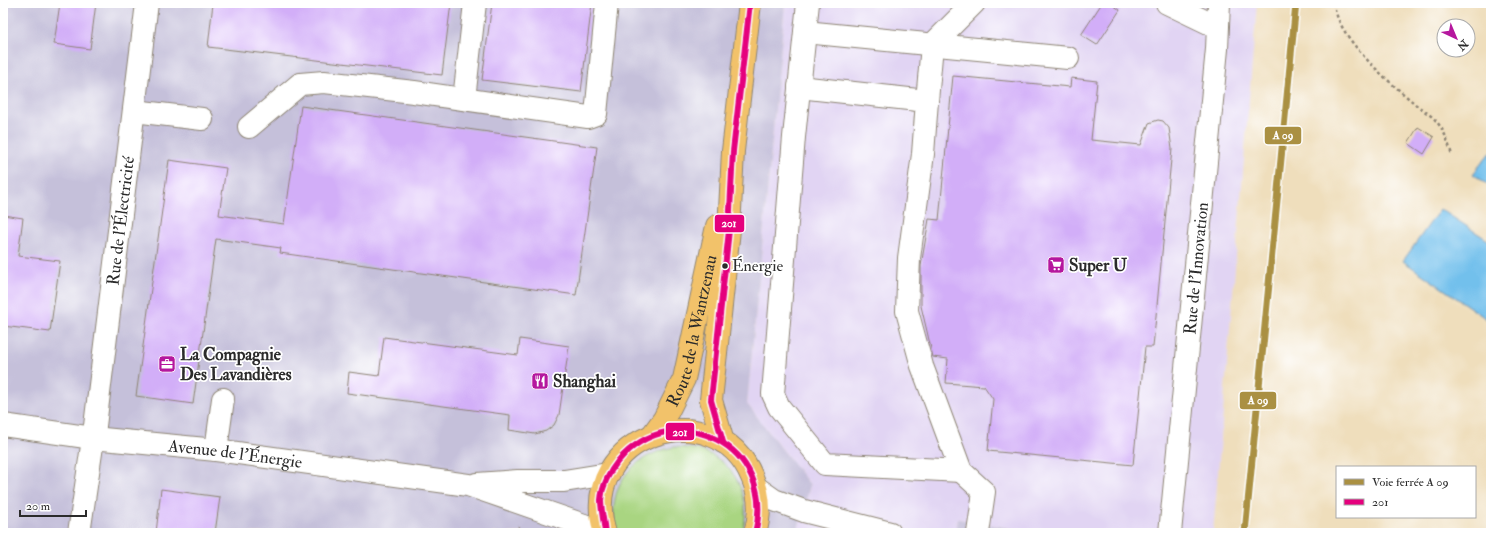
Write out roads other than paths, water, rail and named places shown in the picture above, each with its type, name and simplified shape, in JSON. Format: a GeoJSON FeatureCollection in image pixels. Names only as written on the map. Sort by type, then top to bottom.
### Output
{"type":"FeatureCollection","features":[{"type":"Feature","properties":{"kind":"main road","name":"Route de la Wantzenau"},"geometry":{"type":"LineString","coordinates":[[724,442],[711,400],[729,230],[733,151],[750,3]]}},
{"type":"Feature","properties":{"kind":"main road","name":"Route de la Wantzenau"},"geometry":{"type":"LineString","coordinates":[[653,434],[664,419],[684,379],[733,151]]}},
{"type":"Feature","properties":{"kind":"main road"},"geometry":{"type":"LineString","coordinates":[[605,533],[601,521],[601,497],[608,474],[619,457],[635,444],[653,434],[677,429],[701,432],[724,442],[738,454],[749,470],[757,488],[759,506],[758,524],[755,533]]}},
{"type":"Feature","properties":{"kind":"street","name":"Rue de l'Électricité"},"geometry":{"type":"LineString","coordinates":[[79,533],[93,438],[147,3]]}},
{"type":"Feature","properties":{"kind":"street"},"geometry":{"type":"LineString","coordinates":[[464,99],[475,3]]}},
{"type":"Feature","properties":{"kind":"street"},"geometry":{"type":"LineString","coordinates":[[249,127],[300,84],[324,82],[464,99],[588,117],[596,114],[608,3]]}},
{"type":"Feature","properties":{"kind":"street"},"geometry":{"type":"LineString","coordinates":[[808,3],[799,87],[773,394],[779,407],[825,464],[961,471]]}},
{"type":"Feature","properties":{"kind":"street"},"geometry":{"type":"LineString","coordinates":[[974,3],[932,45],[923,154],[909,258],[907,311],[922,366],[961,471],[984,492],[978,533]]}},
{"type":"Feature","properties":{"kind":"street"},"geometry":{"type":"LineString","coordinates":[[1167,3],[1217,27]]}},
{"type":"Feature","properties":{"kind":"street","name":"Rue de l'Innovation"},"geometry":{"type":"LineString","coordinates":[[1170,533],[1217,49],[1219,3]]}},
{"type":"Feature","properties":{"kind":"street"},"geometry":{"type":"LineString","coordinates":[[805,32],[1068,58]]}},
{"type":"Feature","properties":{"kind":"street"},"geometry":{"type":"LineString","coordinates":[[799,87],[927,101]]}},
{"type":"Feature","properties":{"kind":"street"},"geometry":{"type":"LineString","coordinates":[[134,111],[202,118]]}},
{"type":"Feature","properties":{"kind":"street"},"geometry":{"type":"LineString","coordinates":[[216,450],[223,399]]}},
{"type":"Feature","properties":{"kind":"street","name":"Avenue de l'Énergie"},"geometry":{"type":"LineString","coordinates":[[3,425],[93,438],[216,450],[468,485],[584,525],[594,533]]}},
{"type":"Feature","properties":{"kind":"street","name":"Avenue de l'Énergie"},"geometry":{"type":"LineString","coordinates":[[468,485],[518,481],[564,481],[608,474]]}},
{"type":"Feature","properties":{"kind":"street"},"geometry":{"type":"LineString","coordinates":[[757,488],[774,500],[804,511],[890,533]]}},
{"type":"Feature","properties":{"kind":"water"},"geometry":{"type":"Polygon","coordinates":[[[1491,151],[1491,187],[1473,174],[1491,151]]]}},
{"type":"Feature","properties":{"kind":"water"},"geometry":{"type":"Polygon","coordinates":[[[1440,209],[1491,242],[1491,322],[1403,261],[1440,209]]]}},
{"type":"Feature","properties":{"kind":"place","name":"Super U"},"geometry":{"type":"Point","coordinates":[1056,265]}},
{"type":"Feature","properties":{"kind":"place","name":"Énergie"},"geometry":{"type":"Point","coordinates":[725,266]}},
{"type":"Feature","properties":{"kind":"place","name":"La Compagnie Des Lavandières"},"geometry":{"type":"Point","coordinates":[167,364]}},
{"type":"Feature","properties":{"kind":"place","name":"Shanghai"},"geometry":{"type":"Point","coordinates":[540,381]}}]}
